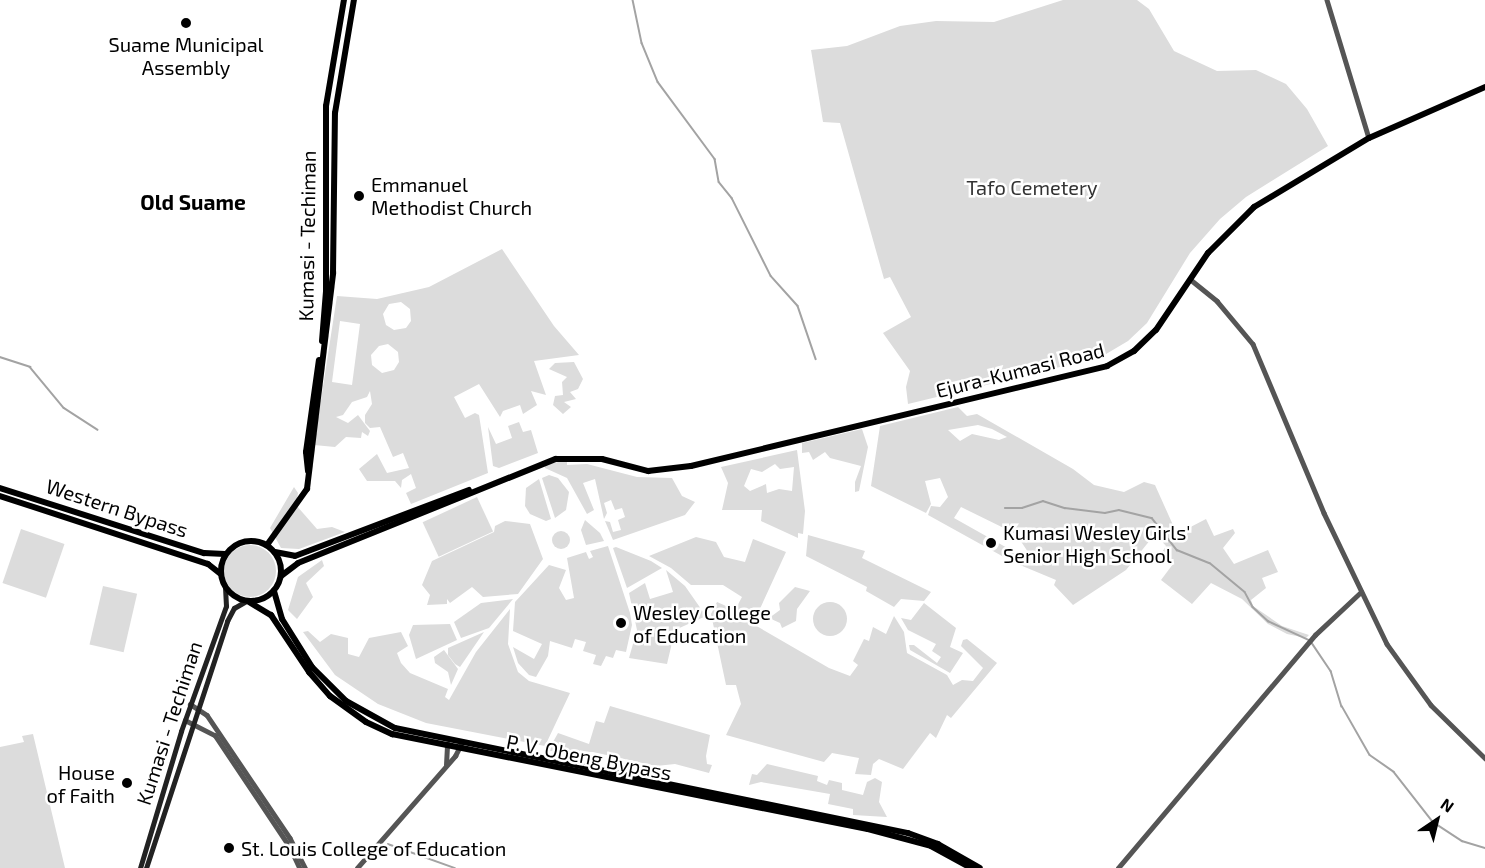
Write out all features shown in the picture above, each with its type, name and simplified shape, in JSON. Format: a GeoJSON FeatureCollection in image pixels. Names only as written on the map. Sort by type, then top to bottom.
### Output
{"type":"FeatureCollection","features":[{"type":"Feature","properties":{"kind":"main road","name":"Kumasi - Techiman"},"geometry":{"type":"LineString","coordinates":[[308,472],[306,452],[325,309],[326,106],[344,0]]}},
{"type":"Feature","properties":{"kind":"main road"},"geometry":{"type":"LineString","coordinates":[[267,545],[303,498],[308,472],[332,282],[335,113],[354,0]]}},
{"type":"Feature","properties":{"kind":"main road","name":"Ejura-Kumasi Road"},"geometry":{"type":"LineString","coordinates":[[476,490],[532,467],[571,457],[602,459],[648,471],[691,466],[1097,370],[1121,360],[1149,338],[1190,279],[1245,214],[1369,138],[1485,87]]}},
{"type":"Feature","properties":{"kind":"main road","name":"Western Bypass"},"geometry":{"type":"LineString","coordinates":[[0,488],[204,553],[225,554]]}},
{"type":"Feature","properties":{"kind":"main road"},"geometry":{"type":"LineString","coordinates":[[476,490],[298,563],[281,576],[274,591],[248,601],[225,588],[221,574],[225,554],[243,542],[267,545],[275,552],[295,556],[449,495],[476,490]]}},
{"type":"Feature","properties":{"kind":"main road","name":"Western Bypass"},"geometry":{"type":"LineString","coordinates":[[0,496],[208,564],[221,574]]}},
{"type":"Feature","properties":{"kind":"main road"},"geometry":{"type":"LineString","coordinates":[[75,521],[77,513]]}},
{"type":"Feature","properties":{"kind":"main road"},"geometry":{"type":"LineString","coordinates":[[275,552],[281,576]]}},
{"type":"Feature","properties":{"kind":"main road","name":"Kumasi - Techiman"},"geometry":{"type":"LineString","coordinates":[[140,868],[226,606],[225,588]]}},
{"type":"Feature","properties":{"kind":"main road","name":"P. V. Obeng Bypass"},"geometry":{"type":"LineString","coordinates":[[274,591],[282,619],[312,667],[346,701],[395,728],[447,744]]}},
{"type":"Feature","properties":{"kind":"main road","name":"Kumasi - Techiman"},"geometry":{"type":"LineString","coordinates":[[193,705],[230,615],[248,601]]}},
{"type":"Feature","properties":{"kind":"main road","name":"P. V. Obeng Bypass"},"geometry":{"type":"LineString","coordinates":[[248,601],[271,615],[309,672],[344,708],[392,734],[908,832],[938,843],[980,868]]}},
{"type":"Feature","properties":{"kind":"main road","name":"Kumasi - Techiman"},"geometry":{"type":"LineString","coordinates":[[146,868],[188,721]]}},
{"type":"Feature","properties":{"kind":"main road","name":"P. V. Obeng Bypass"},"geometry":{"type":"LineString","coordinates":[[579,769],[906,838],[931,846],[970,868]]}},
{"type":"Feature","properties":{"kind":"street"},"geometry":{"type":"LineString","coordinates":[[1327,0],[1369,138]]}},
{"type":"Feature","properties":{"kind":"street"},"geometry":{"type":"LineString","coordinates":[[1190,279],[1223,308],[1253,344],[1361,592],[1387,644],[1431,705],[1485,758]]}},
{"type":"Feature","properties":{"kind":"street"},"geometry":{"type":"LineString","coordinates":[[1118,868],[1310,640],[1361,592]]}},
{"type":"Feature","properties":{"kind":"street"},"geometry":{"type":"LineString","coordinates":[[193,705],[207,715],[241,763],[305,868]]}},
{"type":"Feature","properties":{"kind":"street"},"geometry":{"type":"LineString","coordinates":[[188,721],[210,731],[300,868]]}},
{"type":"Feature","properties":{"kind":"street"},"geometry":{"type":"LineString","coordinates":[[446,765],[447,744]]}},
{"type":"Feature","properties":{"kind":"street"},"geometry":{"type":"LineString","coordinates":[[357,868],[461,746]]}},
{"type":"Feature","properties":{"kind":"green space","name":"Tafo Cemetery"},"geometry":{"type":"Polygon","coordinates":[[[1063,0],[1137,0],[1149,9],[1174,51],[1217,71],[1256,70],[1286,84],[1307,109],[1328,146],[1246,197],[1220,219],[1190,253],[1147,323],[1128,341],[1101,357],[908,404],[906,387],[910,371],[883,333],[911,317],[890,277],[884,279],[840,123],[823,122],[811,50],[847,46],[900,26],[936,21],[994,22],[1063,0]]]}},
{"type":"Feature","properties":{"kind":"green space"},"geometry":{"type":"Polygon","coordinates":[[[502,249],[554,326],[579,355],[534,361],[546,395],[531,391],[537,405],[523,414],[520,405],[503,411],[500,417],[479,384],[454,397],[465,418],[475,413],[479,415],[488,473],[411,504],[406,493],[416,488],[411,474],[402,480],[401,488],[395,481],[367,481],[359,469],[377,454],[387,473],[409,468],[403,453],[393,457],[380,427],[370,428],[365,423],[365,415],[372,404],[370,391],[367,397],[352,402],[343,415],[336,417],[348,423],[358,415],[370,431],[368,436],[362,432],[361,438],[346,437],[335,447],[314,445],[337,296],[377,299],[429,287],[502,249]],[[401,302],[389,304],[383,314],[386,325],[394,330],[406,328],[411,321],[410,309],[401,302]],[[340,321],[332,382],[352,385],[360,324],[340,321]],[[388,344],[379,346],[371,355],[372,365],[382,373],[394,370],[399,362],[398,352],[388,344]]]}},
{"type":"Feature","properties":{"kind":"green space"},"geometry":{"type":"Polygon","coordinates":[[[574,362],[583,379],[578,389],[570,392],[576,399],[564,402],[571,407],[563,414],[553,405],[555,396],[563,395],[562,382],[567,377],[549,369],[555,363],[574,362]]]}},
{"type":"Feature","properties":{"kind":"green space"},"geometry":{"type":"Polygon","coordinates":[[[958,407],[967,416],[977,414],[1073,469],[1094,485],[1124,492],[1144,482],[1155,485],[1177,534],[1206,519],[1214,536],[1233,529],[1235,533],[1223,548],[1234,564],[1268,550],[1278,572],[1262,578],[1266,588],[1251,600],[1253,606],[1282,626],[1309,635],[1306,638],[1287,634],[1268,624],[1242,599],[1211,583],[1192,604],[1161,580],[1173,564],[1161,554],[1166,546],[1155,534],[1126,570],[1073,605],[1054,585],[1056,580],[1020,565],[1028,552],[1016,534],[961,507],[954,518],[1018,554],[1011,561],[928,515],[931,506],[940,507],[948,497],[940,478],[925,481],[931,504],[926,513],[871,486],[880,426],[958,407]],[[978,425],[948,430],[960,441],[972,434],[999,440],[1007,437],[978,425]]]}},
{"type":"Feature","properties":{"kind":"green space"},"geometry":{"type":"Polygon","coordinates":[[[519,422],[523,432],[531,430],[538,453],[499,468],[493,466],[488,427],[496,444],[512,438],[508,426],[519,422]]]}},
{"type":"Feature","properties":{"kind":"green space"},"geometry":{"type":"Polygon","coordinates":[[[862,429],[868,447],[859,491],[855,492],[855,482],[861,466],[830,458],[825,452],[813,460],[809,452],[802,453],[802,443],[862,429]]]}},
{"type":"Feature","properties":{"kind":"green space"},"geometry":{"type":"Polygon","coordinates":[[[797,450],[805,511],[803,534],[798,533],[798,538],[761,521],[762,510],[722,510],[728,483],[721,467],[797,450]],[[775,464],[762,472],[751,469],[744,486],[750,491],[766,484],[767,493],[779,489],[792,491],[794,467],[780,469],[775,464]]]}},
{"type":"Feature","properties":{"kind":"green space"},"geometry":{"type":"Polygon","coordinates":[[[567,460],[567,465],[587,464],[637,477],[672,478],[682,496],[695,502],[685,515],[613,540],[605,521],[610,522],[613,532],[621,530],[618,520],[625,517],[622,508],[615,510],[611,500],[604,503],[607,513],[604,519],[595,479],[583,483],[594,510],[587,514],[567,478],[545,468],[545,465],[567,460]]]}},
{"type":"Feature","properties":{"kind":"green space"},"geometry":{"type":"Polygon","coordinates":[[[549,475],[558,478],[569,492],[566,510],[555,518],[542,478],[549,475]]]}},
{"type":"Feature","properties":{"kind":"green space"},"geometry":{"type":"Polygon","coordinates":[[[539,479],[551,519],[546,521],[530,514],[525,506],[526,488],[539,479]]]}},
{"type":"Feature","properties":{"kind":"green space"},"geometry":{"type":"Polygon","coordinates":[[[294,487],[298,493],[296,505],[317,529],[332,527],[345,532],[299,549],[281,548],[270,528],[294,487]]]}},
{"type":"Feature","properties":{"kind":"green space"},"geometry":{"type":"Polygon","coordinates":[[[477,497],[493,531],[439,557],[423,522],[477,497]]]}},
{"type":"Feature","properties":{"kind":"green space"},"geometry":{"type":"Polygon","coordinates":[[[585,520],[600,533],[604,541],[586,545],[581,530],[585,520]]]}},
{"type":"Feature","properties":{"kind":"green space"},"geometry":{"type":"Polygon","coordinates":[[[505,521],[530,524],[543,559],[518,594],[483,597],[472,587],[450,603],[447,599],[447,604],[427,605],[430,595],[422,585],[432,561],[494,532],[495,526],[505,521]]]}},
{"type":"Feature","properties":{"kind":"green space"},"geometry":{"type":"Polygon","coordinates":[[[21,529],[64,544],[46,598],[2,583],[21,529]]]}},
{"type":"Feature","properties":{"kind":"green space"},"geometry":{"type":"Polygon","coordinates":[[[561,531],[567,534],[570,540],[567,546],[561,549],[555,546],[552,540],[555,534],[561,531]]]}},
{"type":"Feature","properties":{"kind":"green space"},"geometry":{"type":"Polygon","coordinates":[[[808,535],[865,551],[862,558],[931,592],[924,601],[901,599],[894,607],[866,591],[867,587],[806,556],[808,535]]]}},
{"type":"Feature","properties":{"kind":"green space"},"geometry":{"type":"Polygon","coordinates":[[[696,537],[716,542],[724,557],[745,562],[753,539],[786,552],[753,624],[829,668],[850,676],[858,665],[853,661],[864,639],[869,641],[873,627],[886,634],[894,616],[904,632],[907,653],[947,675],[953,685],[962,680],[973,681],[983,668],[961,646],[963,640],[967,639],[997,663],[951,718],[947,715],[936,738],[930,733],[903,769],[879,759],[873,764],[871,775],[855,774],[859,758],[832,753],[824,762],[726,735],[741,704],[736,685],[726,685],[711,614],[717,602],[735,610],[742,597],[723,585],[691,585],[671,568],[649,556],[696,537]]]}},
{"type":"Feature","properties":{"kind":"green space"},"geometry":{"type":"Polygon","coordinates":[[[250,545],[260,547],[268,553],[274,561],[276,571],[274,581],[268,589],[260,595],[250,597],[240,595],[232,589],[226,581],[224,571],[226,561],[232,553],[240,547],[250,545]]]}},
{"type":"Feature","properties":{"kind":"green space"},"geometry":{"type":"Polygon","coordinates":[[[608,546],[630,613],[632,625],[626,652],[616,650],[613,658],[606,656],[601,666],[593,664],[596,655],[583,651],[586,642],[575,639],[572,648],[550,641],[548,656],[536,677],[529,675],[518,663],[513,647],[534,659],[542,644],[513,631],[515,602],[549,565],[566,570],[559,588],[566,600],[574,598],[567,558],[586,552],[589,559],[593,557],[590,551],[608,546]]]}},
{"type":"Feature","properties":{"kind":"green space"},"geometry":{"type":"Polygon","coordinates":[[[616,547],[662,568],[627,588],[613,548],[616,547]]]}},
{"type":"Feature","properties":{"kind":"green space"},"geometry":{"type":"Polygon","coordinates":[[[322,560],[324,566],[306,583],[313,597],[297,619],[288,610],[298,577],[322,560]]]}},
{"type":"Feature","properties":{"kind":"green space"},"geometry":{"type":"Polygon","coordinates":[[[666,570],[685,586],[706,616],[675,630],[667,664],[629,658],[637,630],[629,593],[645,583],[650,599],[673,592],[666,570]]]}},
{"type":"Feature","properties":{"kind":"green space"},"geometry":{"type":"Polygon","coordinates":[[[103,586],[137,594],[124,652],[90,644],[103,586]]]}},
{"type":"Feature","properties":{"kind":"green space"},"geometry":{"type":"Polygon","coordinates":[[[795,587],[810,591],[797,609],[796,621],[782,628],[780,623],[769,618],[780,610],[779,603],[795,587]]]}},
{"type":"Feature","properties":{"kind":"green space"},"geometry":{"type":"Polygon","coordinates":[[[513,599],[489,628],[461,638],[454,622],[481,603],[513,599]]]}},
{"type":"Feature","properties":{"kind":"green space"},"geometry":{"type":"Polygon","coordinates":[[[830,602],[842,607],[847,619],[842,631],[830,636],[818,631],[813,619],[818,607],[830,602]]]}},
{"type":"Feature","properties":{"kind":"green space"},"geometry":{"type":"Polygon","coordinates":[[[924,603],[956,628],[950,647],[963,653],[950,673],[910,650],[909,645],[914,645],[937,663],[941,657],[932,651],[936,644],[908,630],[901,618],[911,620],[924,603]]]}},
{"type":"Feature","properties":{"kind":"green space"},"geometry":{"type":"Polygon","coordinates":[[[510,609],[508,644],[518,672],[529,681],[570,693],[545,746],[426,723],[378,704],[335,675],[303,632],[308,631],[320,642],[331,634],[348,638],[348,654],[359,657],[369,638],[401,632],[408,646],[397,653],[401,663],[410,673],[448,689],[445,697],[449,700],[476,652],[510,609]]]}},
{"type":"Feature","properties":{"kind":"green space"},"geometry":{"type":"Polygon","coordinates":[[[450,624],[457,640],[416,659],[409,635],[413,625],[450,624]]]}},
{"type":"Feature","properties":{"kind":"green space"},"geometry":{"type":"Polygon","coordinates":[[[484,632],[460,667],[455,664],[448,655],[448,648],[484,632]]]}},
{"type":"Feature","properties":{"kind":"green space"},"geometry":{"type":"Polygon","coordinates":[[[444,650],[458,669],[451,685],[448,672],[435,663],[434,657],[444,650]]]}},
{"type":"Feature","properties":{"kind":"green space"},"geometry":{"type":"Polygon","coordinates":[[[610,706],[710,735],[706,756],[707,764],[712,765],[709,773],[675,764],[656,766],[593,752],[548,751],[558,733],[589,744],[596,721],[604,723],[610,706]]]}},
{"type":"Feature","properties":{"kind":"green space"},"geometry":{"type":"Polygon","coordinates":[[[33,734],[65,868],[0,868],[0,747],[24,742],[22,736],[33,734]]]}},
{"type":"Feature","properties":{"kind":"green space"},"geometry":{"type":"Polygon","coordinates":[[[767,764],[818,776],[817,781],[827,785],[829,780],[842,783],[842,790],[863,795],[867,782],[875,778],[882,782],[879,802],[887,817],[853,815],[853,809],[828,804],[830,794],[761,782],[749,785],[752,774],[757,775],[767,764]]]}},
{"type":"Feature","properties":{"kind":"waterway"},"geometry":{"type":"LineString","coordinates":[[633,0],[642,43],[658,82],[715,159],[719,182],[732,198],[771,276],[798,306],[816,359]]}},
{"type":"Feature","properties":{"kind":"waterway"},"geometry":{"type":"LineString","coordinates":[[0,357],[30,367],[64,408],[98,430]]}},
{"type":"Feature","properties":{"kind":"waterway"},"geometry":{"type":"LineString","coordinates":[[1005,508],[1022,508],[1043,501],[1065,508],[1105,513],[1119,510],[1152,518],[1177,550],[1210,563],[1245,592],[1253,607],[1268,621],[1309,640]]}},
{"type":"Feature","properties":{"kind":"waterway"},"geometry":{"type":"LineString","coordinates":[[1312,643],[1331,671],[1342,706],[1370,755],[1394,772],[1433,822],[1462,841],[1485,848]]}},
{"type":"Feature","properties":{"kind":"waterway"},"geometry":{"type":"LineString","coordinates":[[388,844],[455,868]]}},
{"type":"Feature","properties":{"kind":"place","name":"Suame Municipal Assembly"},"geometry":{"type":"Point","coordinates":[186,23]}},
{"type":"Feature","properties":{"kind":"place","name":"Emmanuel Methodist Church"},"geometry":{"type":"Point","coordinates":[359,196]}},
{"type":"Feature","properties":{"kind":"place","name":"Kumasi Wesley Girls' Senior High School"},"geometry":{"type":"Point","coordinates":[991,543]}},
{"type":"Feature","properties":{"kind":"place","name":"Wesley College of Education"},"geometry":{"type":"Point","coordinates":[621,623]}},
{"type":"Feature","properties":{"kind":"place","name":"House of Faith"},"geometry":{"type":"Point","coordinates":[127,783]}},
{"type":"Feature","properties":{"kind":"place","name":"St. Louis College of Education"},"geometry":{"type":"Point","coordinates":[229,848]}},
{"type":"Feature","properties":{"kind":"district","name":"Old Suame"},"geometry":{"type":"Point","coordinates":[193,202]}}]}
